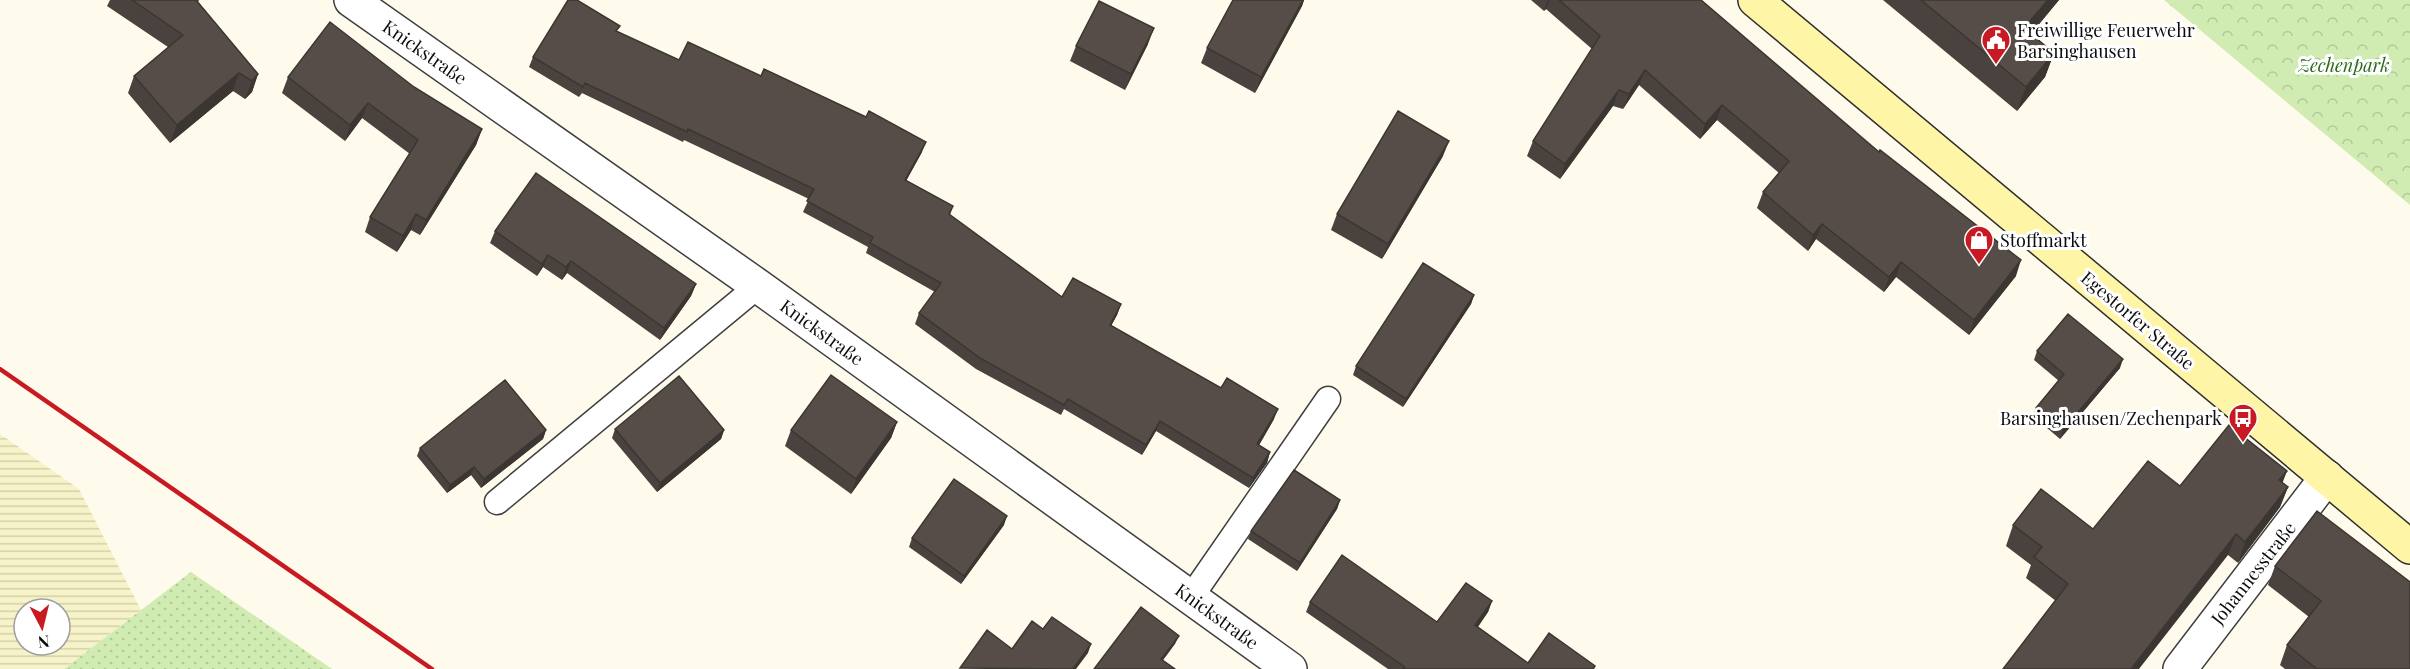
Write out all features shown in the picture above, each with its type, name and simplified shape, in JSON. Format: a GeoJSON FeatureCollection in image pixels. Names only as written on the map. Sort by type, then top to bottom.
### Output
{"type":"FeatureCollection","features":[{"type":"Feature","properties":{"kind":"main road","name":"Egestorfer Straße"},"geometry":{"type":"LineString","coordinates":[[1755,0],[2410,547]]}},
{"type":"Feature","properties":{"kind":"street","name":"Knickstraße"},"geometry":{"type":"LineString","coordinates":[[351,0],[758,286],[1290,669]]}},
{"type":"Feature","properties":{"kind":"street","name":"Johannesstraße"},"geometry":{"type":"LineString","coordinates":[[2180,669],[2327,477]]}},
{"type":"Feature","properties":{"kind":"lane"},"geometry":{"type":"LineString","coordinates":[[497,502],[758,286]]}},
{"type":"Feature","properties":{"kind":"lane"},"geometry":{"type":"LineString","coordinates":[[1191,597],[1328,399]]}},
{"type":"Feature","properties":{"kind":"shaded area"},"geometry":{"type":"Polygon","coordinates":[[[0,434],[79,489],[141,610],[64,669],[0,669],[0,434]]]}},
{"type":"Feature","properties":{"kind":"green space","name":"Zechenpark"},"geometry":{"type":"Polygon","coordinates":[[[2164,0],[2410,0],[2410,205],[2164,0]]]}},
{"type":"Feature","properties":{"kind":"green space"},"geometry":{"type":"Polygon","coordinates":[[[191,572],[332,669],[64,669],[191,572]]]}},
{"type":"Feature","properties":{"kind":"building"},"geometry":{"type":"Polygon","coordinates":[[[132,0],[196,0],[258,74],[252,81],[239,73],[177,125],[134,76],[183,35],[132,0]]]}},
{"type":"Feature","properties":{"kind":"building"},"geometry":{"type":"Polygon","coordinates":[[[568,0],[577,0],[620,26],[616,31],[679,60],[688,42],[761,76],[764,69],[866,117],[869,111],[926,142],[905,180],[953,206],[949,214],[1062,297],[1073,278],[1121,304],[1110,325],[1221,388],[1227,378],[1278,409],[1257,444],[1270,452],[1253,478],[1160,421],[1146,445],[1068,399],[1064,405],[980,358],[919,313],[941,283],[870,243],[873,237],[807,201],[814,189],[585,83],[583,87],[533,57],[568,0]]]}},
{"type":"Feature","properties":{"kind":"building"},"geometry":{"type":"Polygon","coordinates":[[[1233,0],[1303,0],[1261,77],[1207,48],[1233,0]]]}},
{"type":"Feature","properties":{"kind":"building"},"geometry":{"type":"Polygon","coordinates":[[[1559,0],[1701,0],[1879,152],[1880,150],[2021,260],[1974,320],[1901,262],[1889,277],[1822,224],[1813,235],[1763,192],[1789,161],[1722,105],[1705,124],[1645,70],[1629,94],[1619,90],[1565,164],[1533,141],[1600,36],[1559,0]]]}},
{"type":"Feature","properties":{"kind":"building"},"geometry":{"type":"Polygon","coordinates":[[[1921,0],[2048,0],[2024,28],[2054,53],[2026,87],[1921,0]]]}},
{"type":"Feature","properties":{"kind":"building"},"geometry":{"type":"Polygon","coordinates":[[[1099,1],[1154,28],[1131,74],[1076,46],[1099,1]]]}},
{"type":"Feature","properties":{"kind":"building"},"geometry":{"type":"Polygon","coordinates":[[[330,22],[414,87],[482,129],[426,220],[416,214],[403,236],[370,217],[418,140],[368,103],[350,125],[288,77],[330,22]]]}},
{"type":"Feature","properties":{"kind":"building"},"geometry":{"type":"Polygon","coordinates":[[[1398,111],[1449,141],[1388,244],[1337,214],[1398,111]]]}},
{"type":"Feature","properties":{"kind":"building"},"geometry":{"type":"Polygon","coordinates":[[[536,173],[696,284],[664,328],[571,261],[566,267],[548,255],[542,264],[495,231],[536,173]]]}},
{"type":"Feature","properties":{"kind":"building"},"geometry":{"type":"Polygon","coordinates":[[[1423,263],[1474,295],[1406,399],[1356,366],[1423,263]]]}},
{"type":"Feature","properties":{"kind":"building"},"geometry":{"type":"Polygon","coordinates":[[[2068,314],[2123,359],[2063,430],[2036,408],[2064,374],[2037,351],[2068,314]]]}},
{"type":"Feature","properties":{"kind":"building"},"geometry":{"type":"Polygon","coordinates":[[[831,375],[897,422],[856,479],[791,430],[831,375]]]}},
{"type":"Feature","properties":{"kind":"building"},"geometry":{"type":"Polygon","coordinates":[[[679,376],[724,430],[660,483],[615,429],[679,376]]]}},
{"type":"Feature","properties":{"kind":"building"},"geometry":{"type":"Polygon","coordinates":[[[505,380],[546,430],[484,479],[474,467],[450,485],[420,448],[505,380]]]}},
{"type":"Feature","properties":{"kind":"building"},"geometry":{"type":"Polygon","coordinates":[[[2229,425],[2287,471],[2279,480],[2288,487],[2245,542],[2236,534],[2131,669],[2003,669],[2068,584],[2034,557],[2042,547],[2013,525],[2041,489],[2093,529],[2148,461],[2180,486],[2229,425]]]}},
{"type":"Feature","properties":{"kind":"building"},"geometry":{"type":"Polygon","coordinates":[[[1294,470],[1340,500],[1300,563],[1251,531],[1294,470]]]}},
{"type":"Feature","properties":{"kind":"building"},"geometry":{"type":"Polygon","coordinates":[[[954,479],[1007,516],[964,576],[912,538],[954,479]]]}},
{"type":"Feature","properties":{"kind":"building"},"geometry":{"type":"Polygon","coordinates":[[[2317,511],[2410,582],[2410,669],[2317,669],[2287,645],[2321,601],[2275,566],[2317,511]]]}},
{"type":"Feature","properties":{"kind":"building"},"geometry":{"type":"Polygon","coordinates":[[[1342,555],[1437,622],[1466,583],[1492,601],[1475,625],[1528,663],[1549,633],[1595,666],[1593,669],[1403,669],[1405,667],[1310,602],[1342,555]]]}},
{"type":"Feature","properties":{"kind":"building"},"geometry":{"type":"Polygon","coordinates":[[[1141,607],[1179,636],[1161,659],[1175,669],[1094,669],[1141,607]]]}},
{"type":"Feature","properties":{"kind":"building"},"geometry":{"type":"Polygon","coordinates":[[[1052,617],[1091,644],[1073,669],[960,668],[987,630],[1012,649],[1032,621],[1043,629],[1052,617]]]}},
{"type":"Feature","properties":{"kind":"railway"},"geometry":{"type":"LineString","coordinates":[[0,369],[432,669]]}},
{"type":"Feature","properties":{"kind":"place","name":"Freiwillige Feuerwehr Barsinghausen"},"geometry":{"type":"Point","coordinates":[1996,66]}},
{"type":"Feature","properties":{"kind":"place","name":"Stoffmarkt"},"geometry":{"type":"Point","coordinates":[1979,266]}},
{"type":"Feature","properties":{"kind":"place","name":"Barsinghausen/Zechenpark"},"geometry":{"type":"Point","coordinates":[2243,444]}}]}
